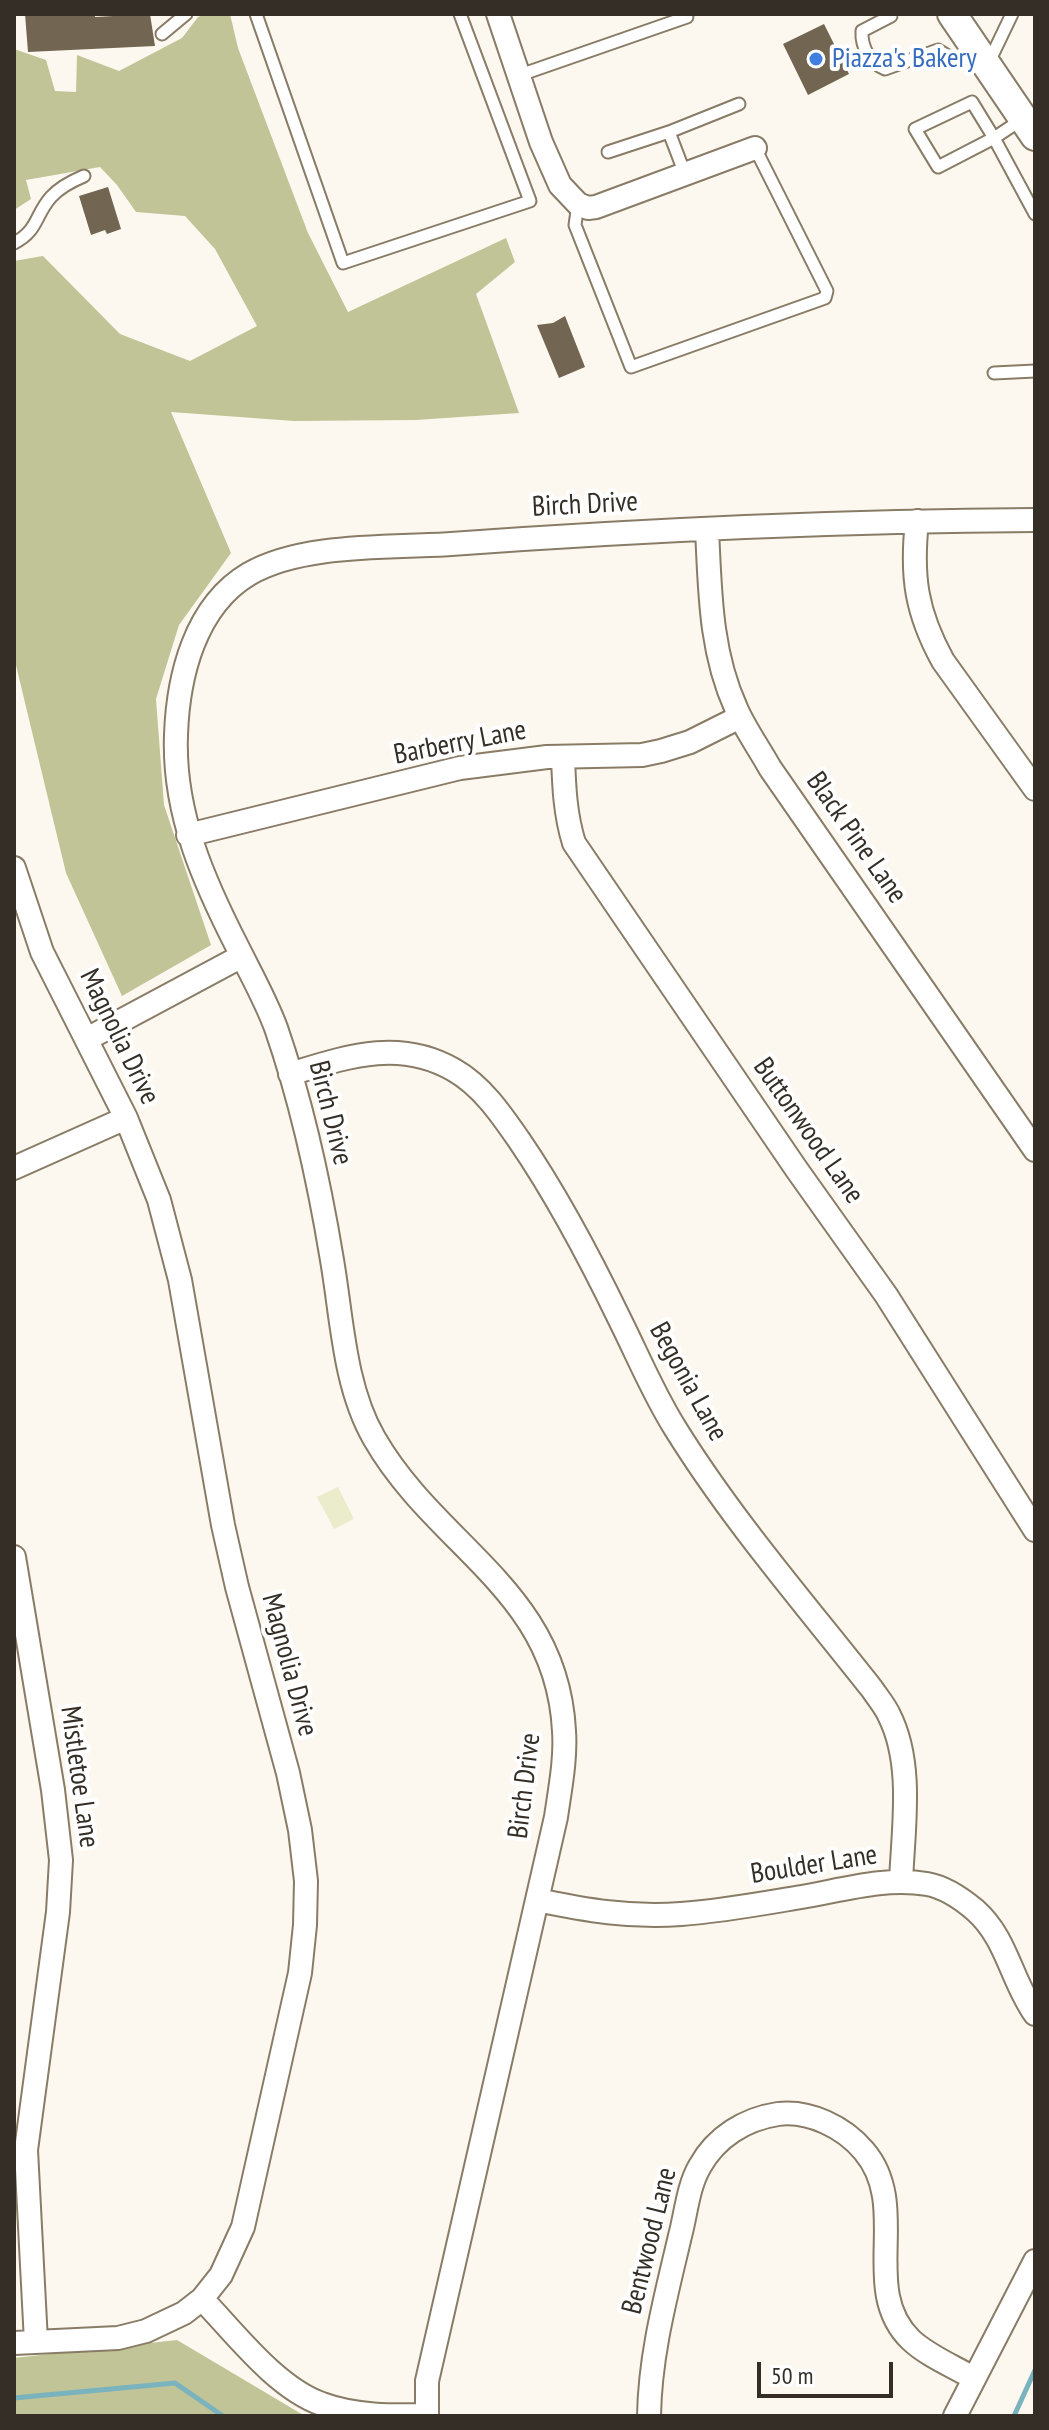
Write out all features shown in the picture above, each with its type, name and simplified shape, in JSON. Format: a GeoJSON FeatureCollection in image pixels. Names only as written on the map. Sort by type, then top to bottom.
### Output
{"type":"FeatureCollection","features":[{"type":"Feature","properties":{"kind":"street"},"geometry":{"type":"LineString","coordinates":[[498,14],[541,142],[560,185],[578,204],[596,207],[755,148]]}},
{"type":"Feature","properties":{"kind":"street"},"geometry":{"type":"LineString","coordinates":[[952,14],[1031,122]]}},
{"type":"Feature","properties":{"kind":"street","name":"Birch Drive"},"geometry":{"type":"LineString","coordinates":[[427,2415],[427,2381],[556,1817],[565,1733],[553,1666],[530,1621],[413,1493],[391,1464],[367,1423],[346,1347],[320,1195],[290,1074],[274,1022],[203,879],[188,835],[180,798],[176,755],[181,688],[200,626],[212,607],[244,576],[267,565],[322,551],[707,529],[1035,520]]}},
{"type":"Feature","properties":{"kind":"street"},"geometry":{"type":"LineString","coordinates":[[917,521],[914,580],[918,606],[931,640],[1035,789]]}},
{"type":"Feature","properties":{"kind":"street","name":"Black Pine Lane"},"geometry":{"type":"LineString","coordinates":[[707,529],[714,635],[720,665],[740,717],[770,768],[1035,1150]]}},
{"type":"Feature","properties":{"kind":"street","name":"Barberry Lane"},"geometry":{"type":"LineString","coordinates":[[188,835],[460,768],[504,761],[642,755],[661,751],[690,742],[740,717]]}},
{"type":"Feature","properties":{"kind":"street","name":"Buttonwood Lane"},"geometry":{"type":"LineString","coordinates":[[563,757],[568,824],[574,843],[902,1319],[1035,1530]]}},
{"type":"Feature","properties":{"kind":"street","name":"Magnolia Drive"},"geometry":{"type":"LineString","coordinates":[[14,868],[22,923],[42,952],[87,1039],[126,1118],[159,1200],[180,1280],[223,1525],[288,1773],[300,1830],[306,1881],[300,1973],[243,2227],[221,2275],[202,2299],[184,2313],[146,2331],[118,2338],[25,2342]]}},
{"type":"Feature","properties":{"kind":"street"},"geometry":{"type":"LineString","coordinates":[[87,1039],[242,956]]}},
{"type":"Feature","properties":{"kind":"street","name":"Begonia Lane"},"geometry":{"type":"LineString","coordinates":[[290,1074],[378,1052],[413,1053],[458,1072],[498,1109],[560,1204],[675,1430],[889,1715],[902,1762],[905,1795],[901,1882]]}},
{"type":"Feature","properties":{"kind":"street"},"geometry":{"type":"LineString","coordinates":[[14,1168],[126,1118]]}},
{"type":"Feature","properties":{"kind":"street","name":"Mistletoe Lane"},"geometry":{"type":"LineString","coordinates":[[14,1557],[53,1790],[61,1874],[57,1926],[26,2150],[25,2342]]}},
{"type":"Feature","properties":{"kind":"street","name":"Boulder Lane"},"geometry":{"type":"LineString","coordinates":[[537,1900],[603,1913],[644,1916],[682,1914],[901,1882],[929,1884],[975,1910],[1001,1942],[1035,2014]]}},
{"type":"Feature","properties":{"kind":"street","name":"Bentwood Lane"},"geometry":{"type":"LineString","coordinates":[[649,2416],[654,2348],[694,2176],[712,2148],[727,2135],[753,2120],[782,2113],[802,2114],[826,2123],[845,2133],[870,2158],[883,2183],[886,2279],[892,2311],[904,2332],[922,2349],[973,2378]]}},
{"type":"Feature","properties":{"kind":"street"},"geometry":{"type":"LineString","coordinates":[[955,2416],[1035,2261]]}},
{"type":"Feature","properties":{"kind":"street"},"geometry":{"type":"LineString","coordinates":[[202,2299],[279,2379],[299,2393],[321,2404],[345,2410],[427,2415]]}},
{"type":"Feature","properties":{"kind":"lane"},"geometry":{"type":"LineString","coordinates":[[162,34],[186,14]]}},
{"type":"Feature","properties":{"kind":"lane"},"geometry":{"type":"LineString","coordinates":[[256,14],[343,263],[530,201],[460,14]]}},
{"type":"Feature","properties":{"kind":"lane"},"geometry":{"type":"LineString","coordinates":[[891,15],[862,31],[861,42],[874,65],[885,69],[938,50],[956,61],[983,58],[1012,14]]}},
{"type":"Feature","properties":{"kind":"lane"},"geometry":{"type":"LineString","coordinates":[[520,75],[687,17]]}},
{"type":"Feature","properties":{"kind":"lane"},"geometry":{"type":"LineString","coordinates":[[1031,122],[994,138],[938,167],[915,129],[972,102],[994,138],[1035,214]]}},
{"type":"Feature","properties":{"kind":"lane"},"geometry":{"type":"LineString","coordinates":[[608,152],[739,104]]}},
{"type":"Feature","properties":{"kind":"lane"},"geometry":{"type":"LineString","coordinates":[[669,132],[685,174]]}},
{"type":"Feature","properties":{"kind":"lane"},"geometry":{"type":"LineString","coordinates":[[578,204],[575,225],[631,367],[825,298],[827,291],[755,148]]}},
{"type":"Feature","properties":{"kind":"lane"},"geometry":{"type":"LineString","coordinates":[[14,243],[29,235],[50,198],[68,183],[84,176]]}},
{"type":"Feature","properties":{"kind":"lane"},"geometry":{"type":"LineString","coordinates":[[994,373],[1035,371]]}},
{"type":"Feature","properties":{"kind":"green space"},"geometry":{"type":"Polygon","coordinates":[[[230,14],[238,48],[308,233],[348,312],[506,238],[515,262],[476,294],[519,413],[416,420],[294,421],[171,412],[231,553],[179,625],[156,699],[164,805],[211,945],[122,996],[66,873],[14,657],[14,261],[43,256],[120,334],[190,361],[257,326],[215,249],[185,216],[136,212],[100,167],[26,180],[31,199],[14,210],[14,49],[46,60],[55,91],[76,92],[77,55],[119,71],[182,38],[198,17],[230,14]]]}},
{"type":"Feature","properties":{"kind":"green space"},"geometry":{"type":"Polygon","coordinates":[[[338,1487],[354,1519],[334,1529],[317,1497],[338,1487]]]}},
{"type":"Feature","properties":{"kind":"green space"},"geometry":{"type":"Polygon","coordinates":[[[177,2340],[305,2416],[14,2416],[14,2358],[177,2340]]]}},
{"type":"Feature","properties":{"kind":"building"},"geometry":{"type":"Polygon","coordinates":[[[25,14],[95,14],[95,17],[150,14],[155,46],[28,52],[25,14]]]}},
{"type":"Feature","properties":{"kind":"building","name":"Piazza's Bakery"},"geometry":{"type":"Polygon","coordinates":[[[824,24],[849,74],[808,95],[783,44],[824,24]]]}},
{"type":"Feature","properties":{"kind":"building"},"geometry":{"type":"Polygon","coordinates":[[[108,187],[121,229],[91,235],[79,196],[108,187]]]}},
{"type":"Feature","properties":{"kind":"building"},"geometry":{"type":"Polygon","coordinates":[[[565,316],[585,367],[559,378],[537,325],[553,323],[565,316]]]}},
{"type":"Feature","properties":{"kind":"waterway"},"geometry":{"type":"LineString","coordinates":[[1014,2416],[1035,2370]]}},
{"type":"Feature","properties":{"kind":"waterway"},"geometry":{"type":"LineString","coordinates":[[14,2398],[175,2383],[223,2416]]}},
{"type":"Feature","properties":{"kind":"place","name":"Piazza's Bakery"},"geometry":{"type":"Point","coordinates":[816,59]}}]}
